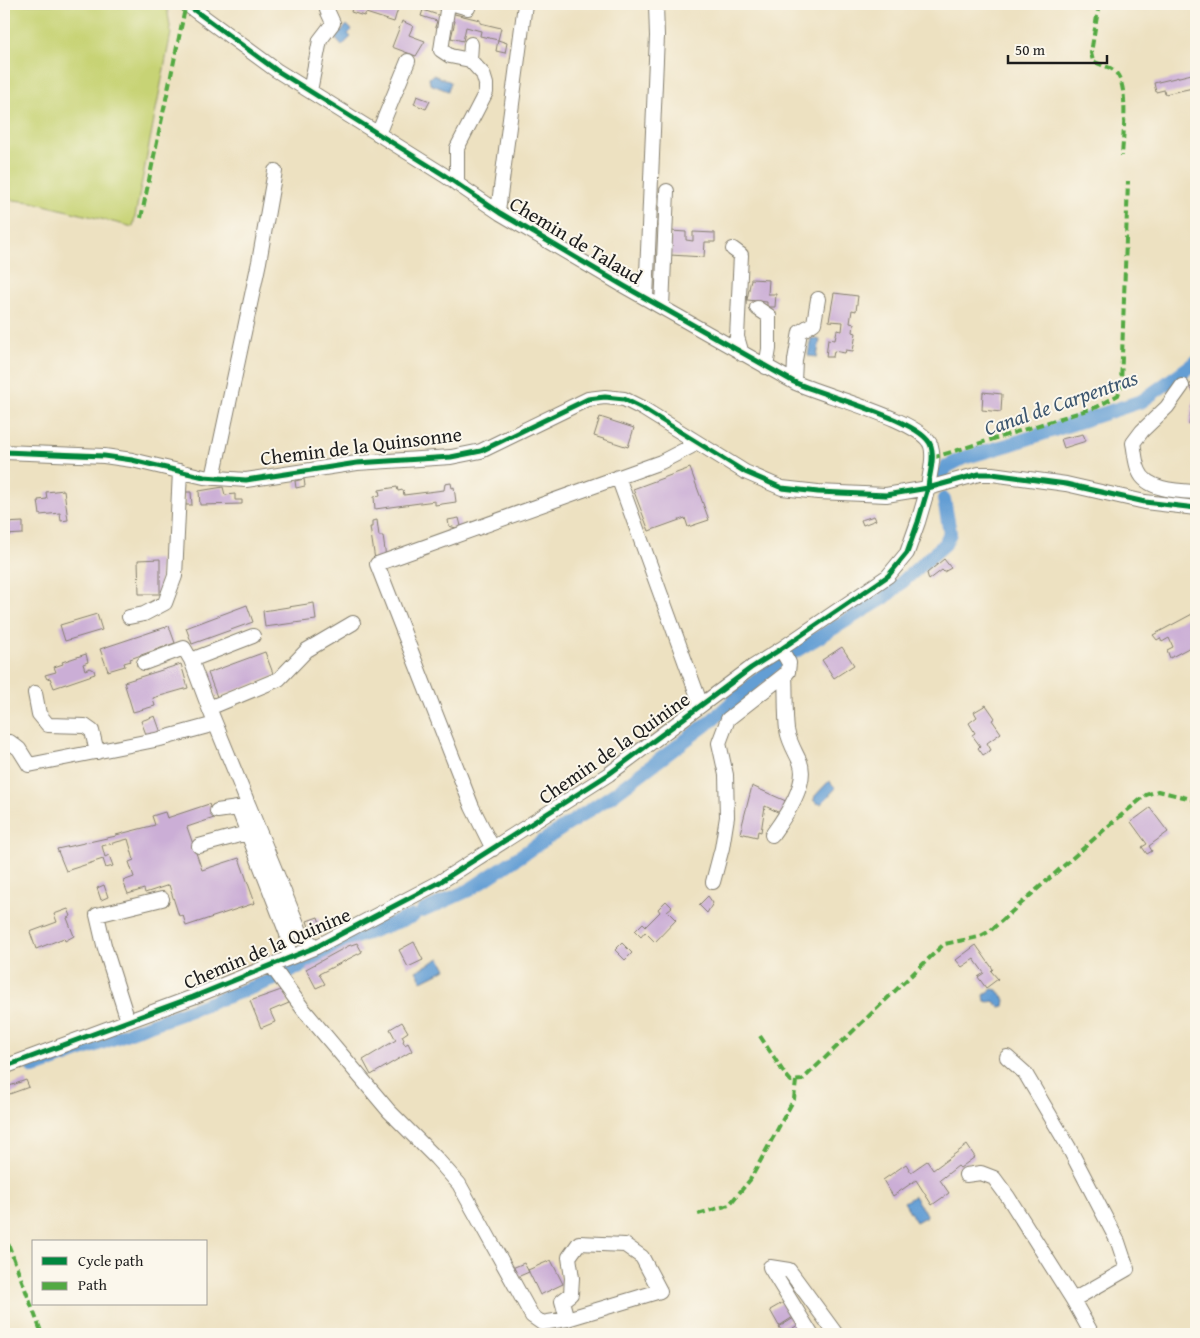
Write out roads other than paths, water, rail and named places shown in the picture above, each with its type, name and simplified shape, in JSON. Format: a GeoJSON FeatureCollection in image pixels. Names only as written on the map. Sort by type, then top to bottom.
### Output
{"type":"FeatureCollection","features":[{"type":"Feature","properties":{"kind":"street","name":"Chemin de Talaud"},"geometry":{"type":"LineString","coordinates":[[186,4],[276,70],[310,92],[498,211],[646,298],[742,354],[808,389],[857,404],[921,434],[928,440],[931,447],[932,458],[928,488]]}},
{"type":"Feature","properties":{"kind":"street"},"geometry":{"type":"LineString","coordinates":[[448,4],[441,50],[450,56],[470,60],[483,74],[486,84],[486,92],[457,148],[457,184]]}},
{"type":"Feature","properties":{"kind":"street"},"geometry":{"type":"LineString","coordinates":[[454,4],[468,8]]}},
{"type":"Feature","properties":{"kind":"street"},"geometry":{"type":"LineString","coordinates":[[498,211],[525,4]]}},
{"type":"Feature","properties":{"kind":"street"},"geometry":{"type":"LineString","coordinates":[[646,298],[657,36],[656,4]]}},
{"type":"Feature","properties":{"kind":"street"},"geometry":{"type":"LineString","coordinates":[[310,92],[320,40],[333,23],[327,10]]}},
{"type":"Feature","properties":{"kind":"street"},"geometry":{"type":"LineString","coordinates":[[470,60],[471,44]]}},
{"type":"Feature","properties":{"kind":"street"},"geometry":{"type":"LineString","coordinates":[[378,134],[408,61]]}},
{"type":"Feature","properties":{"kind":"street"},"geometry":{"type":"LineString","coordinates":[[213,478],[259,262],[275,171]]}},
{"type":"Feature","properties":{"kind":"street"},"geometry":{"type":"LineString","coordinates":[[662,307],[668,191]]}},
{"type":"Feature","properties":{"kind":"street"},"geometry":{"type":"LineString","coordinates":[[733,249],[741,255],[737,337],[742,354]]}},
{"type":"Feature","properties":{"kind":"street"},"geometry":{"type":"LineString","coordinates":[[794,382],[795,360],[800,332],[814,323],[818,299]]}},
{"type":"Feature","properties":{"kind":"street"},"geometry":{"type":"LineString","coordinates":[[757,308],[769,316],[769,349],[766,367]]}},
{"type":"Feature","properties":{"kind":"street"},"geometry":{"type":"LineString","coordinates":[[1182,386],[1167,407],[1142,431],[1133,443],[1139,472],[1147,482],[1165,488],[1196,492]]}},
{"type":"Feature","properties":{"kind":"street","name":"Chemin de la Quinsonne"},"geometry":{"type":"LineString","coordinates":[[4,452],[104,456],[132,460],[213,478],[246,480],[356,463],[451,457],[481,451],[588,399],[605,397],[624,399],[636,405],[745,472],[782,488],[818,492],[886,495],[928,488]]}},
{"type":"Feature","properties":{"kind":"street"},"geometry":{"type":"LineString","coordinates":[[493,849],[472,807],[377,564],[661,462],[690,447],[688,437]]}},
{"type":"Feature","properties":{"kind":"street"},"geometry":{"type":"LineString","coordinates":[[129,617],[144,614],[165,603],[174,576],[180,471]]}},
{"type":"Feature","properties":{"kind":"street"},"geometry":{"type":"LineString","coordinates":[[928,488],[979,474],[992,474],[1066,484],[1145,502],[1196,508]]}},
{"type":"Feature","properties":{"kind":"street"},"geometry":{"type":"LineString","coordinates":[[618,477],[701,706]]}},
{"type":"Feature","properties":{"kind":"street","name":"Chemin de la Quinine"},"geometry":{"type":"LineString","coordinates":[[4,1067],[128,1021],[316,947],[440,882],[493,849],[609,774],[751,668],[888,576],[907,553],[928,488]]}},
{"type":"Feature","properties":{"kind":"street"},"geometry":{"type":"LineString","coordinates":[[209,708],[279,679],[307,650],[353,623]]}},
{"type":"Feature","properties":{"kind":"street"},"geometry":{"type":"LineString","coordinates":[[191,660],[253,636]]}},
{"type":"Feature","properties":{"kind":"street"},"geometry":{"type":"LineString","coordinates":[[144,663],[184,648],[191,660],[215,724],[302,936],[316,947]]}},
{"type":"Feature","properties":{"kind":"street"},"geometry":{"type":"LineString","coordinates":[[772,836],[792,804],[801,779],[801,764],[790,745],[787,730],[785,676],[789,663],[781,649]]}},
{"type":"Feature","properties":{"kind":"street"},"geometry":{"type":"LineString","coordinates":[[713,882],[722,848],[727,817],[726,775],[719,743],[728,720],[757,695],[785,676]]}},
{"type":"Feature","properties":{"kind":"street"},"geometry":{"type":"LineString","coordinates":[[35,692],[39,714],[48,725],[85,726],[92,731],[97,752]]}},
{"type":"Feature","properties":{"kind":"street"},"geometry":{"type":"LineString","coordinates":[[4,743],[10,742],[19,749],[29,765],[160,739],[215,724]]}},
{"type":"Feature","properties":{"kind":"street"},"geometry":{"type":"LineString","coordinates":[[217,811],[238,808],[287,934],[290,958]]}},
{"type":"Feature","properties":{"kind":"street"},"geometry":{"type":"LineString","coordinates":[[199,846],[247,833]]}},
{"type":"Feature","properties":{"kind":"street"},"geometry":{"type":"LineString","coordinates":[[128,1021],[104,945],[97,915],[162,899]]}},
{"type":"Feature","properties":{"kind":"street"},"geometry":{"type":"LineString","coordinates":[[271,965],[303,1009],[389,1111],[459,1184],[532,1316],[542,1323],[567,1319],[660,1290],[642,1257],[625,1245],[579,1243],[569,1257],[572,1278],[571,1294],[562,1301],[567,1319]]}},
{"type":"Feature","properties":{"kind":"street"},"geometry":{"type":"LineString","coordinates":[[1007,1056],[1025,1073],[1068,1146],[1118,1242],[1128,1269],[1072,1300]]}},
{"type":"Feature","properties":{"kind":"street"},"geometry":{"type":"LineString","coordinates":[[966,1175],[981,1173],[994,1178],[1008,1197],[1092,1334]]}},
{"type":"Feature","properties":{"kind":"street"},"geometry":{"type":"LineString","coordinates":[[811,1334],[770,1267],[789,1270],[836,1334]]}},
{"type":"Feature","properties":{"kind":"water"},"geometry":{"type":"Polygon","coordinates":[[[347,25],[352,30],[348,34],[351,37],[342,46],[335,38],[347,25]]]}},
{"type":"Feature","properties":{"kind":"water"},"geometry":{"type":"Polygon","coordinates":[[[433,75],[451,82],[448,91],[430,84],[429,78],[433,75]]]}},
{"type":"Feature","properties":{"kind":"water"},"geometry":{"type":"Polygon","coordinates":[[[811,338],[820,340],[817,357],[808,356],[811,338]]]}},
{"type":"Feature","properties":{"kind":"water"},"geometry":{"type":"Polygon","coordinates":[[[829,781],[836,788],[821,804],[818,804],[813,800],[814,797],[829,781]]]}},
{"type":"Feature","properties":{"kind":"water"},"geometry":{"type":"Polygon","coordinates":[[[440,958],[446,969],[422,981],[416,971],[440,958]]]}},
{"type":"Feature","properties":{"kind":"water"},"geometry":{"type":"Polygon","coordinates":[[[992,989],[998,990],[1005,1000],[1004,1006],[1000,1007],[993,1001],[985,1001],[984,995],[992,989]]]}},
{"type":"Feature","properties":{"kind":"water"},"geometry":{"type":"Polygon","coordinates":[[[914,1196],[927,1216],[916,1222],[904,1202],[914,1196]]]}},
{"type":"Feature","properties":{"kind":"waterway","name":"Canal de Carpentras"},"geometry":{"type":"LineString","coordinates":[[940,480],[946,467],[963,458],[1142,401],[1196,362]]}},
{"type":"Feature","properties":{"kind":"waterway","name":"Canal de Carpentras"},"geometry":{"type":"LineString","coordinates":[[789,655],[884,598],[945,544],[950,533],[944,499]]}},
{"type":"Feature","properties":{"kind":"waterway","name":"Canal de Carpentras"},"geometry":{"type":"LineString","coordinates":[[423,911],[469,890],[614,794],[711,721],[780,660]]}},
{"type":"Feature","properties":{"kind":"waterway","name":"Canal de Carpentras"},"geometry":{"type":"LineString","coordinates":[[285,974],[351,939],[413,916]]}},
{"type":"Feature","properties":{"kind":"waterway","name":"Canal de Carpentras"},"geometry":{"type":"LineString","coordinates":[[33,1068],[275,979]]}}]}
